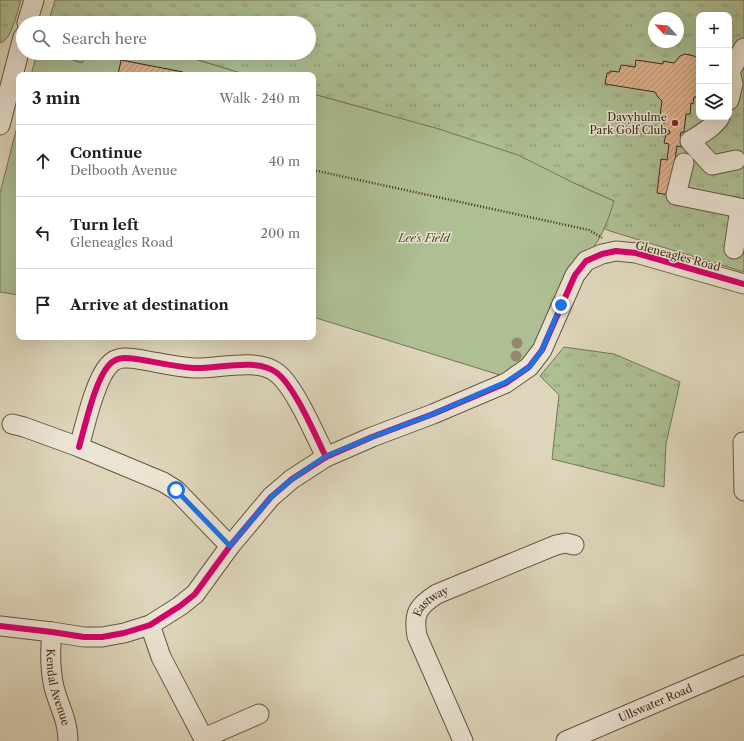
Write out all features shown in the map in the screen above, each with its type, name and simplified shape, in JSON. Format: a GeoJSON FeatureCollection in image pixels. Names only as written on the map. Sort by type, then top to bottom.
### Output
{"type":"FeatureCollection","features":[{"type":"Feature","properties":{"kind":"street"},"geometry":{"type":"LineString","coordinates":[[29,16],[34,0]]}},
{"type":"Feature","properties":{"kind":"street"},"geometry":{"type":"LineString","coordinates":[[732,88],[733,84],[730,71],[744,48]]}},
{"type":"Feature","properties":{"kind":"street"},"geometry":{"type":"LineString","coordinates":[[0,125],[7,67],[16,50]]}},
{"type":"Feature","properties":{"kind":"street"},"geometry":{"type":"LineString","coordinates":[[718,120],[703,134],[690,141],[676,195],[740,208],[734,249]]}},
{"type":"Feature","properties":{"kind":"street"},"geometry":{"type":"LineString","coordinates":[[690,141],[712,165]]}},
{"type":"Feature","properties":{"kind":"street"},"geometry":{"type":"LineString","coordinates":[[684,163],[712,165],[736,160]]}},
{"type":"Feature","properties":{"kind":"street","name":"Gleneagles Road"},"geometry":{"type":"LineString","coordinates":[[0,626],[84,637],[102,637],[124,633],[150,625],[180,606],[195,594],[230,546],[271,497],[292,479],[326,456],[433,414],[506,382],[529,367],[542,350],[575,275],[586,261],[602,254],[616,251],[636,253],[744,284]]}},
{"type":"Feature","properties":{"kind":"street"},"geometry":{"type":"LineString","coordinates":[[79,447],[103,372],[110,364],[120,358],[130,358],[196,368],[254,365],[268,368],[277,373],[294,395],[326,456]]}},
{"type":"Feature","properties":{"kind":"street"},"geometry":{"type":"LineString","coordinates":[[12,424],[24,426],[79,447],[162,482],[176,490],[230,546]]}},
{"type":"Feature","properties":{"kind":"street"},"geometry":{"type":"LineString","coordinates":[[743,442],[744,492]]}},
{"type":"Feature","properties":{"kind":"street","name":"Eastway"},"geometry":{"type":"LineString","coordinates":[[462,741],[416,636],[416,614],[427,600],[437,594],[556,545],[566,543],[574,545]]}},
{"type":"Feature","properties":{"kind":"street"},"geometry":{"type":"LineString","coordinates":[[150,625],[161,657],[204,740],[259,714]]}},
{"type":"Feature","properties":{"kind":"street","name":"Kendal Avenue"},"geometry":{"type":"LineString","coordinates":[[52,632],[50,648],[51,670],[54,688],[64,713],[68,730],[68,741]]}},
{"type":"Feature","properties":{"kind":"street","name":"Ullswater Road"},"geometry":{"type":"LineString","coordinates":[[566,741],[744,665]]}},
{"type":"Feature","properties":{"kind":"path"},"geometry":{"type":"LineString","coordinates":[[316,171],[589,230],[600,235],[616,251]]}},
{"type":"Feature","properties":{"kind":"green space"},"geometry":{"type":"Polygon","coordinates":[[[0,0],[21,0],[11,31],[8,37],[0,43],[0,0]]]}},
{"type":"Feature","properties":{"kind":"green space","name":"Davyhulme Park Golf Club"},"geometry":{"type":"Polygon","coordinates":[[[55,0],[744,0],[744,272],[603,228],[614,201],[578,185],[375,111],[316,95],[316,72],[237,72],[198,60],[316,60],[316,16],[50,16],[55,0]]]}},
{"type":"Feature","properties":{"kind":"green space"},"geometry":{"type":"Polygon","coordinates":[[[35,60],[73,60],[82,63],[84,60],[198,60],[237,72],[32,72],[35,60]]]}},
{"type":"Feature","properties":{"kind":"green space"},"geometry":{"type":"Polygon","coordinates":[[[74,60],[84,60],[83,63],[74,60]]]}},
{"type":"Feature","properties":{"kind":"green space","name":"Lee's Field"},"geometry":{"type":"Polygon","coordinates":[[[316,95],[439,129],[518,155],[614,201],[608,220],[596,244],[539,347],[503,376],[316,318],[316,95]]]}},
{"type":"Feature","properties":{"kind":"green space"},"geometry":{"type":"Polygon","coordinates":[[[16,131],[16,295],[0,292],[0,193],[16,131]]]}},
{"type":"Feature","properties":{"kind":"green space"},"geometry":{"type":"Polygon","coordinates":[[[564,347],[614,354],[680,382],[666,444],[664,487],[552,459],[559,395],[540,376],[564,347]]]}},
{"type":"Feature","properties":{"kind":"building","name":"Davyhulme Park Golf Club"},"geometry":{"type":"Polygon","coordinates":[[[685,54],[696,57],[696,97],[694,97],[693,104],[691,103],[690,114],[686,114],[684,132],[681,132],[680,136],[683,137],[682,147],[677,146],[670,195],[657,193],[661,159],[667,160],[669,144],[664,143],[666,134],[669,134],[670,131],[663,130],[665,116],[660,115],[662,101],[655,92],[605,84],[607,73],[610,73],[610,71],[619,72],[621,65],[635,67],[636,60],[663,64],[663,61],[674,63],[680,56],[685,54]]]}},
{"type":"Feature","properties":{"kind":"building"},"geometry":{"type":"Polygon","coordinates":[[[121,60],[183,72],[119,72],[121,60]]]}},
{"type":"Feature","properties":{"kind":"cycle path"},"geometry":{"type":"LineString","coordinates":[[0,626],[84,637],[102,637],[124,633],[150,625],[180,606],[195,594],[230,546],[271,497],[292,479],[326,457],[506,383],[529,367],[542,350],[575,275],[586,261],[602,254],[616,251],[636,253],[744,284]]}},
{"type":"Feature","properties":{"kind":"cycle path"},"geometry":{"type":"LineString","coordinates":[[79,447],[91,404],[99,381],[104,372],[109,365],[116,360],[121,358],[129,358],[194,368],[237,365],[269,368],[277,373],[291,389],[326,457]]}},
{"type":"Feature","properties":{"kind":"place","name":"Davyhulme Park Golf Club"},"geometry":{"type":"Point","coordinates":[675,123]}},
{"type":"Feature","properties":{"kind":"route"},"geometry":{"type":"LineString","coordinates":[[176,490],[230,546],[271,497],[292,479],[326,456],[433,414],[506,382],[529,367],[542,350],[561,305]]}}]}
